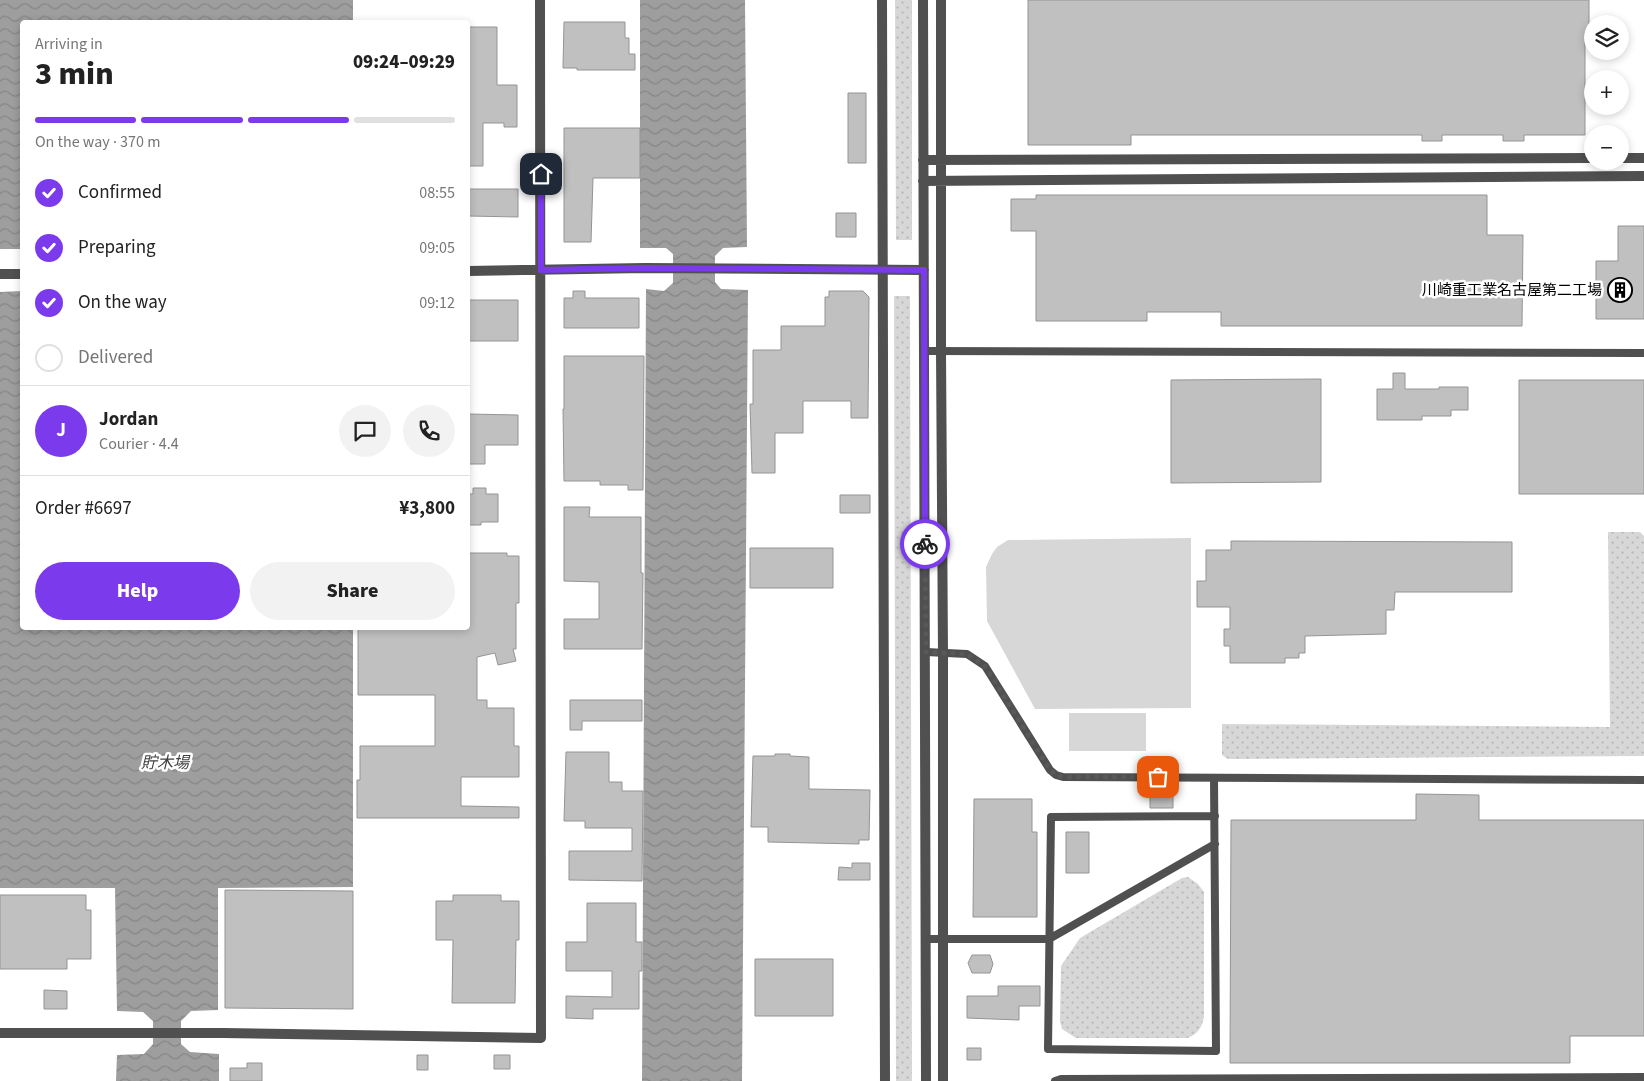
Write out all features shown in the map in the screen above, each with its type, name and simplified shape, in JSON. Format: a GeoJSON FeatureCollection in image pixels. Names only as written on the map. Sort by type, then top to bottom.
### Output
{"type":"FeatureCollection","features":[{"type":"Feature","properties":{"kind":"street"},"geometry":{"type":"LineString","coordinates":[[0,1033],[223,1032],[541,1038],[540,0]]}},
{"type":"Feature","properties":{"kind":"street"},"geometry":{"type":"LineString","coordinates":[[882,0],[885,1081]]}},
{"type":"Feature","properties":{"kind":"street"},"geometry":{"type":"LineString","coordinates":[[923,0],[926,1081]]}},
{"type":"Feature","properties":{"kind":"street"},"geometry":{"type":"LineString","coordinates":[[941,0],[943,1081]]}},
{"type":"Feature","properties":{"kind":"street"},"geometry":{"type":"LineString","coordinates":[[924,160],[1584,158]]}},
{"type":"Feature","properties":{"kind":"street"},"geometry":{"type":"LineString","coordinates":[[1629,158],[1644,158]]}},
{"type":"Feature","properties":{"kind":"street"},"geometry":{"type":"LineString","coordinates":[[924,181],[1644,176]]}},
{"type":"Feature","properties":{"kind":"street"},"geometry":{"type":"LineString","coordinates":[[470,271],[645,268],[924,270]]}},
{"type":"Feature","properties":{"kind":"street"},"geometry":{"type":"LineString","coordinates":[[0,274],[20,274]]}},
{"type":"Feature","properties":{"kind":"lane"},"geometry":{"type":"LineString","coordinates":[[924,351],[1644,353]]}},
{"type":"Feature","properties":{"kind":"lane"},"geometry":{"type":"LineString","coordinates":[[926,652],[967,654],[985,666],[1050,770],[1056,775],[1063,777],[1644,780]]}},
{"type":"Feature","properties":{"kind":"lane"},"geometry":{"type":"LineString","coordinates":[[1214,778],[1215,816],[1216,1051],[1048,1049],[1051,817],[1215,816]]}},
{"type":"Feature","properties":{"kind":"lane"},"geometry":{"type":"LineString","coordinates":[[926,939],[1050,939],[1215,844]]}},
{"type":"Feature","properties":{"kind":"lane"},"geometry":{"type":"LineString","coordinates":[[1055,1081],[1061,1078],[1216,1080],[1644,1077]]}},
{"type":"Feature","properties":{"kind":"shaded area"},"geometry":{"type":"Polygon","coordinates":[[[895,0],[912,0],[912,240],[896,240],[895,0]]]}},
{"type":"Feature","properties":{"kind":"shaded area"},"geometry":{"type":"Polygon","coordinates":[[[894,296],[910,296],[912,1081],[896,1081],[894,296]]]}},
{"type":"Feature","properties":{"kind":"shaded area"},"geometry":{"type":"Polygon","coordinates":[[[1608,532],[1640,532],[1644,536],[1644,756],[1228,759],[1222,755],[1222,724],[1610,727],[1608,532]]]}},
{"type":"Feature","properties":{"kind":"shaded area"},"geometry":{"type":"Polygon","coordinates":[[[1191,538],[1191,708],[1035,709],[987,621],[986,567],[997,547],[1008,540],[1191,538]]]}},
{"type":"Feature","properties":{"kind":"shaded area"},"geometry":{"type":"Polygon","coordinates":[[[1069,713],[1146,713],[1146,751],[1069,751],[1069,713]]]}},
{"type":"Feature","properties":{"kind":"shaded area"},"geometry":{"type":"Polygon","coordinates":[[[1188,877],[1198,884],[1204,892],[1204,1017],[1199,1030],[1188,1038],[1076,1038],[1062,1029],[1060,1021],[1061,966],[1080,938],[1182,878],[1188,877]]]}},
{"type":"Feature","properties":{"kind":"water"},"geometry":{"type":"Polygon","coordinates":[[[0,0],[353,0],[353,20],[20,20],[20,249],[0,249],[0,0]]]}},
{"type":"Feature","properties":{"kind":"water"},"geometry":{"type":"Polygon","coordinates":[[[640,0],[745,0],[747,247],[723,248],[715,256],[715,282],[721,289],[748,290],[742,1081],[642,1081],[646,289],[664,291],[673,283],[673,254],[666,248],[640,248],[640,0]]]}},
{"type":"Feature","properties":{"kind":"water","name":"貯木場"},"geometry":{"type":"Polygon","coordinates":[[[20,291],[20,630],[353,630],[353,887],[218,888],[218,1010],[191,1011],[181,1021],[181,1044],[190,1052],[219,1054],[219,1081],[116,1081],[117,1055],[144,1054],[153,1044],[153,1021],[143,1012],[117,1011],[115,888],[0,888],[0,292],[20,291]]]}},
{"type":"Feature","properties":{"kind":"building"},"geometry":{"type":"Polygon","coordinates":[[[1028,0],[1589,0],[1589,15],[1584,15],[1584,135],[1524,135],[1524,141],[1503,141],[1503,135],[1442,135],[1442,141],[1422,141],[1422,135],[1131,135],[1131,145],[1028,145],[1028,0]]]}},
{"type":"Feature","properties":{"kind":"building"},"geometry":{"type":"Polygon","coordinates":[[[564,22],[625,22],[625,38],[629,38],[629,54],[635,54],[635,70],[577,70],[577,68],[563,68],[564,22]]]}},
{"type":"Feature","properties":{"kind":"building"},"geometry":{"type":"Polygon","coordinates":[[[470,27],[497,27],[497,85],[517,85],[517,127],[504,127],[504,123],[483,123],[483,166],[470,166],[470,27]]]}},
{"type":"Feature","properties":{"kind":"building"},"geometry":{"type":"Polygon","coordinates":[[[848,93],[866,93],[866,163],[848,163],[848,93]]]}},
{"type":"Feature","properties":{"kind":"building"},"geometry":{"type":"Polygon","coordinates":[[[564,128],[640,128],[640,178],[593,178],[591,242],[564,242],[564,128]]]}},
{"type":"Feature","properties":{"kind":"building"},"geometry":{"type":"Polygon","coordinates":[[[470,189],[518,189],[518,217],[470,216],[470,189]]]}},
{"type":"Feature","properties":{"kind":"building"},"geometry":{"type":"Polygon","coordinates":[[[1036,195],[1487,195],[1487,235],[1523,235],[1522,326],[1221,326],[1221,312],[1147,312],[1147,321],[1036,321],[1036,231],[1011,231],[1011,199],[1036,199],[1036,195]]]}},
{"type":"Feature","properties":{"kind":"building"},"geometry":{"type":"Polygon","coordinates":[[[836,213],[856,213],[856,237],[836,237],[836,213]]]}},
{"type":"Feature","properties":{"kind":"building","name":"川崎重工業名古屋第二工場"},"geometry":{"type":"Polygon","coordinates":[[[1618,226],[1644,226],[1644,319],[1596,319],[1596,261],[1618,261],[1618,226]]]}},
{"type":"Feature","properties":{"kind":"building"},"geometry":{"type":"Polygon","coordinates":[[[573,291],[585,291],[585,298],[639,298],[639,328],[564,328],[564,298],[573,298],[573,291]]]}},
{"type":"Feature","properties":{"kind":"building"},"geometry":{"type":"Polygon","coordinates":[[[829,291],[863,291],[869,297],[868,418],[851,418],[851,401],[803,401],[803,433],[775,433],[775,473],[752,473],[750,404],[753,404],[753,350],[781,350],[781,326],[825,326],[825,297],[829,297],[829,291]]]}},
{"type":"Feature","properties":{"kind":"building"},"geometry":{"type":"Polygon","coordinates":[[[470,300],[518,300],[518,341],[470,341],[470,300]]]}},
{"type":"Feature","properties":{"kind":"building"},"geometry":{"type":"Polygon","coordinates":[[[564,356],[644,356],[643,490],[628,490],[628,485],[600,485],[600,481],[564,481],[564,356]]]}},
{"type":"Feature","properties":{"kind":"building"},"geometry":{"type":"Polygon","coordinates":[[[1393,373],[1405,373],[1405,389],[1468,387],[1468,410],[1451,410],[1451,416],[1422,416],[1422,420],[1377,420],[1377,389],[1393,389],[1393,373]]]}},
{"type":"Feature","properties":{"kind":"building"},"geometry":{"type":"Polygon","coordinates":[[[1321,379],[1321,482],[1171,483],[1171,380],[1321,379]]]}},
{"type":"Feature","properties":{"kind":"building"},"geometry":{"type":"Polygon","coordinates":[[[1519,380],[1644,380],[1644,494],[1519,494],[1519,380]]]}},
{"type":"Feature","properties":{"kind":"building"},"geometry":{"type":"Polygon","coordinates":[[[470,414],[518,415],[518,445],[485,445],[485,464],[470,464],[470,414]]]}},
{"type":"Feature","properties":{"kind":"building"},"geometry":{"type":"Polygon","coordinates":[[[473,488],[486,488],[486,494],[498,494],[498,522],[481,522],[481,525],[470,525],[470,494],[473,494],[473,488]]]}},
{"type":"Feature","properties":{"kind":"building"},"geometry":{"type":"Polygon","coordinates":[[[840,495],[870,495],[870,513],[840,513],[840,495]]]}},
{"type":"Feature","properties":{"kind":"building"},"geometry":{"type":"Polygon","coordinates":[[[564,507],[590,507],[589,517],[641,517],[641,573],[643,573],[642,649],[564,649],[564,619],[599,619],[599,582],[564,581],[564,507]]]}},
{"type":"Feature","properties":{"kind":"building"},"geometry":{"type":"Polygon","coordinates":[[[1231,541],[1512,542],[1512,592],[1395,592],[1394,610],[1386,610],[1386,634],[1305,636],[1305,653],[1299,653],[1299,658],[1285,658],[1285,663],[1230,663],[1230,646],[1224,646],[1224,629],[1230,629],[1230,607],[1197,607],[1197,581],[1206,581],[1206,550],[1231,550],[1231,541]]]}},
{"type":"Feature","properties":{"kind":"building"},"geometry":{"type":"Polygon","coordinates":[[[750,548],[833,548],[833,588],[750,588],[750,548]]]}},
{"type":"Feature","properties":{"kind":"building"},"geometry":{"type":"Polygon","coordinates":[[[470,553],[507,553],[507,556],[519,556],[519,603],[516,603],[516,649],[513,649],[516,661],[498,665],[495,653],[477,657],[477,700],[487,700],[487,708],[514,708],[514,746],[519,746],[519,777],[461,777],[461,806],[519,807],[519,818],[357,818],[357,780],[360,780],[360,746],[435,746],[435,695],[358,695],[358,630],[470,630],[470,553]]]}},
{"type":"Feature","properties":{"kind":"building"},"geometry":{"type":"Polygon","coordinates":[[[570,700],[642,700],[642,721],[582,721],[582,730],[570,730],[570,700]]]}},
{"type":"Feature","properties":{"kind":"building"},"geometry":{"type":"Polygon","coordinates":[[[566,752],[609,752],[609,782],[622,782],[622,791],[643,791],[642,881],[569,880],[569,851],[632,851],[632,828],[585,828],[585,821],[564,821],[566,752]]]}},
{"type":"Feature","properties":{"kind":"building"},"geometry":{"type":"Polygon","coordinates":[[[775,754],[809,757],[809,789],[870,790],[869,840],[859,840],[859,844],[768,842],[768,827],[751,827],[753,756],[775,756],[775,754]]]}},
{"type":"Feature","properties":{"kind":"building"},"geometry":{"type":"Polygon","coordinates":[[[1150,791],[1173,791],[1173,808],[1150,808],[1150,791]]]}},
{"type":"Feature","properties":{"kind":"building"},"geometry":{"type":"Polygon","coordinates":[[[1416,794],[1479,795],[1479,820],[1644,820],[1644,1036],[1570,1036],[1570,1063],[1230,1063],[1231,820],[1416,820],[1416,794]]]}},
{"type":"Feature","properties":{"kind":"building"},"geometry":{"type":"Polygon","coordinates":[[[974,799],[1032,799],[1032,832],[1037,832],[1037,917],[973,917],[974,799]]]}},
{"type":"Feature","properties":{"kind":"building"},"geometry":{"type":"Polygon","coordinates":[[[1066,832],[1089,832],[1089,873],[1066,873],[1066,832]]]}},
{"type":"Feature","properties":{"kind":"building"},"geometry":{"type":"Polygon","coordinates":[[[852,863],[870,863],[870,880],[838,880],[839,867],[852,868],[852,863]]]}},
{"type":"Feature","properties":{"kind":"building"},"geometry":{"type":"Polygon","coordinates":[[[225,890],[353,891],[353,1009],[225,1008],[225,890]]]}},
{"type":"Feature","properties":{"kind":"building"},"geometry":{"type":"Polygon","coordinates":[[[0,895],[86,895],[86,910],[91,910],[91,959],[67,959],[67,969],[0,969],[0,895]]]}},
{"type":"Feature","properties":{"kind":"building"},"geometry":{"type":"Polygon","coordinates":[[[453,895],[501,895],[501,901],[519,901],[519,940],[516,940],[515,1003],[452,1003],[453,940],[436,940],[436,901],[453,901],[453,895]]]}},
{"type":"Feature","properties":{"kind":"building"},"geometry":{"type":"Polygon","coordinates":[[[587,903],[636,903],[636,942],[642,942],[642,971],[639,971],[639,1009],[593,1009],[593,1019],[566,1018],[566,996],[612,997],[612,971],[566,971],[566,942],[587,942],[587,903]]]}},
{"type":"Feature","properties":{"kind":"building"},"geometry":{"type":"Polygon","coordinates":[[[972,955],[990,955],[993,964],[990,973],[972,973],[968,963],[972,955]]]}},
{"type":"Feature","properties":{"kind":"building"},"geometry":{"type":"Polygon","coordinates":[[[755,959],[833,959],[833,1016],[755,1016],[755,959]]]}},
{"type":"Feature","properties":{"kind":"building"},"geometry":{"type":"Polygon","coordinates":[[[998,986],[1040,986],[1040,1006],[1019,1006],[1019,1020],[967,1018],[967,996],[998,996],[998,986]]]}},
{"type":"Feature","properties":{"kind":"building"},"geometry":{"type":"Polygon","coordinates":[[[44,990],[67,991],[67,1009],[44,1009],[44,990]]]}},
{"type":"Feature","properties":{"kind":"building"},"geometry":{"type":"Polygon","coordinates":[[[967,1048],[981,1048],[981,1060],[967,1060],[967,1048]]]}},
{"type":"Feature","properties":{"kind":"building"},"geometry":{"type":"Polygon","coordinates":[[[417,1055],[428,1055],[428,1070],[417,1070],[417,1055]]]}},
{"type":"Feature","properties":{"kind":"building"},"geometry":{"type":"Polygon","coordinates":[[[494,1055],[510,1055],[510,1069],[494,1069],[494,1055]]]}},
{"type":"Feature","properties":{"kind":"building"},"geometry":{"type":"Polygon","coordinates":[[[247,1063],[262,1063],[262,1081],[230,1081],[230,1068],[247,1068],[247,1063]]]}},
{"type":"Feature","properties":{"kind":"way so far"},"geometry":{"type":"LineString","coordinates":[[925,544],[926,652],[967,654],[985,666],[1050,770],[1056,775],[1063,777],[1158,777]]}},
{"type":"Feature","properties":{"kind":"place","name":"川崎重工業名古屋第二工場"},"geometry":{"type":"Point","coordinates":[1620,290]}},
{"type":"Feature","properties":{"kind":"route"},"geometry":{"type":"LineString","coordinates":[[541,174],[541,270],[645,268],[924,270],[925,544]]}}]}
